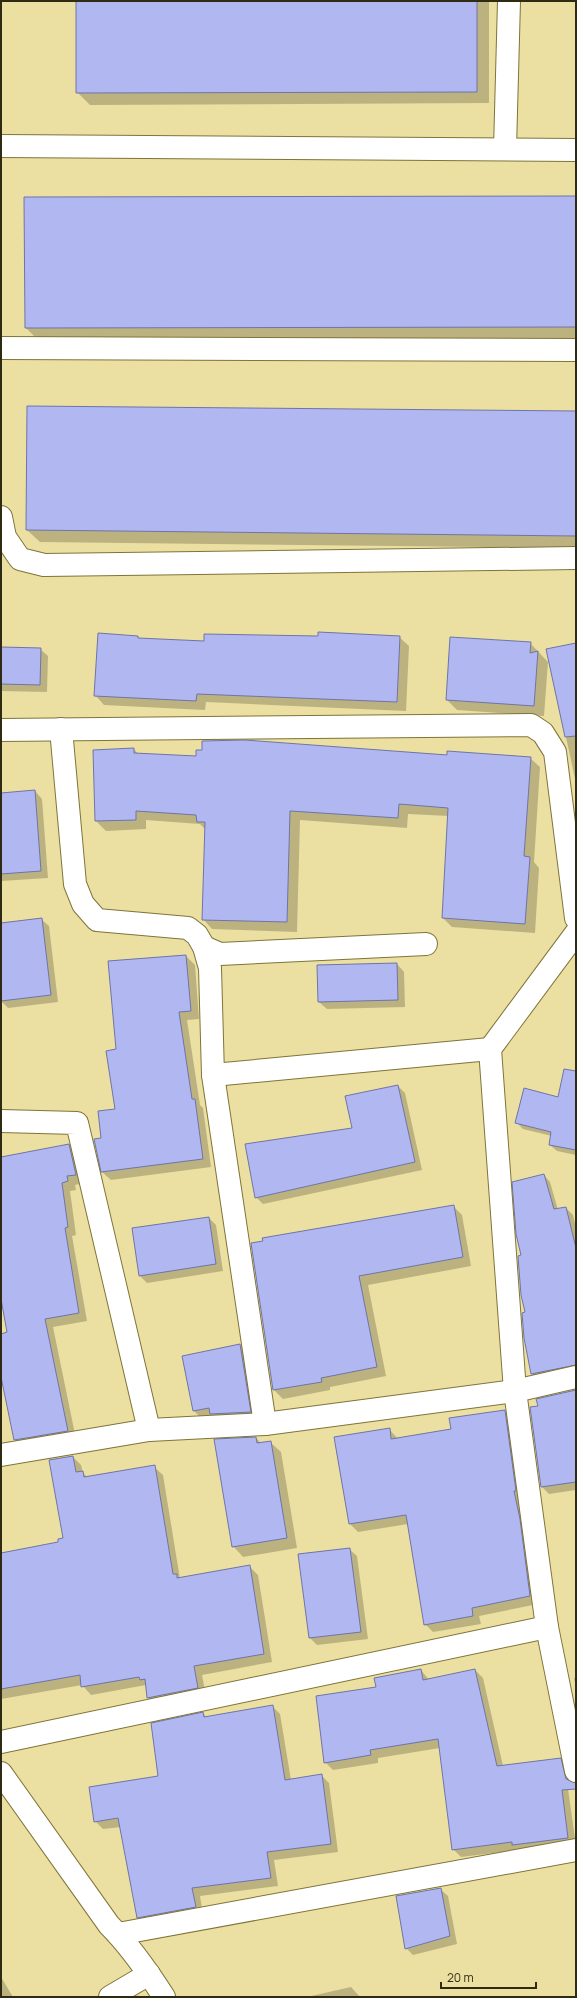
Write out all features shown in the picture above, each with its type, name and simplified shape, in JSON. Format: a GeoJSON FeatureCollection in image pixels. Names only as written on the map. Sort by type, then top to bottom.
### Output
{"type":"FeatureCollection","features":[{"type":"Feature","properties":{"kind":"street"},"geometry":{"type":"LineString","coordinates":[[505,149],[509,1]]}},
{"type":"Feature","properties":{"kind":"street"},"geometry":{"type":"LineString","coordinates":[[1,146],[576,150]]}},
{"type":"Feature","properties":{"kind":"street"},"geometry":{"type":"LineString","coordinates":[[1,348],[576,350]]}},
{"type":"Feature","properties":{"kind":"street"},"geometry":{"type":"LineString","coordinates":[[1,517],[5,537],[20,559],[44,565],[576,558]]}},
{"type":"Feature","properties":{"kind":"street"},"geometry":{"type":"LineString","coordinates":[[1,730],[531,725],[543,733],[555,752],[576,918]]}},
{"type":"Feature","properties":{"kind":"street"},"geometry":{"type":"LineString","coordinates":[[61,729],[74,884],[83,904],[97,920],[188,928],[197,935],[204,947],[210,968],[213,1075],[264,1424]]}},
{"type":"Feature","properties":{"kind":"street"},"geometry":{"type":"LineString","coordinates":[[576,933],[490,1049],[516,1391],[547,1627],[576,1771]]}},
{"type":"Feature","properties":{"kind":"street"},"geometry":{"type":"LineString","coordinates":[[204,947],[220,954],[426,944]]}},
{"type":"Feature","properties":{"kind":"street"},"geometry":{"type":"LineString","coordinates":[[213,1075],[490,1049]]}},
{"type":"Feature","properties":{"kind":"street"},"geometry":{"type":"LineString","coordinates":[[1,1121],[77,1124],[149,1430]]}},
{"type":"Feature","properties":{"kind":"street"},"geometry":{"type":"LineString","coordinates":[[1,1455],[149,1430],[264,1424],[516,1391],[576,1377]]}},
{"type":"Feature","properties":{"kind":"street"},"geometry":{"type":"LineString","coordinates":[[1,1742],[547,1627]]}},
{"type":"Feature","properties":{"kind":"street"},"geometry":{"type":"LineString","coordinates":[[1,1773],[109,1925],[118,1934],[149,1974],[164,1997]]}},
{"type":"Feature","properties":{"kind":"street"},"geometry":{"type":"LineString","coordinates":[[118,1934],[576,1850]]}},
{"type":"Feature","properties":{"kind":"street"},"geometry":{"type":"LineString","coordinates":[[110,1997],[149,1974]]}},
{"type":"Feature","properties":{"kind":"building"},"geometry":{"type":"Polygon","coordinates":[[[76,1],[477,1],[477,92],[76,93],[76,1]]]}},
{"type":"Feature","properties":{"kind":"building"},"geometry":{"type":"Polygon","coordinates":[[[576,196],[576,327],[25,328],[24,197],[576,196]]]}},
{"type":"Feature","properties":{"kind":"building"},"geometry":{"type":"Polygon","coordinates":[[[27,406],[576,411],[576,536],[26,530],[27,406]]]}},
{"type":"Feature","properties":{"kind":"building"},"geometry":{"type":"Polygon","coordinates":[[[318,632],[400,636],[397,702],[197,694],[196,701],[94,696],[98,633],[138,636],[138,638],[204,641],[204,634],[318,636],[318,632]]]}},
{"type":"Feature","properties":{"kind":"building"},"geometry":{"type":"Polygon","coordinates":[[[450,637],[531,642],[530,653],[538,651],[534,706],[446,700],[450,637]]]}},
{"type":"Feature","properties":{"kind":"building"},"geometry":{"type":"Polygon","coordinates":[[[576,643],[576,736],[565,737],[546,649],[576,643]]]}},
{"type":"Feature","properties":{"kind":"building"},"geometry":{"type":"Polygon","coordinates":[[[1,647],[41,648],[40,685],[1,684],[1,647]]]}},
{"type":"Feature","properties":{"kind":"building"},"geometry":{"type":"Polygon","coordinates":[[[245,740],[447,755],[447,751],[531,757],[524,856],[530,857],[525,924],[442,918],[448,808],[399,804],[398,818],[290,811],[287,922],[202,920],[205,822],[197,822],[196,815],[136,811],[136,820],[95,821],[93,750],[134,748],[134,753],[196,756],[196,750],[202,750],[202,741],[245,740]]]}},
{"type":"Feature","properties":{"kind":"building"},"geometry":{"type":"Polygon","coordinates":[[[35,790],[41,871],[1,874],[1,793],[35,790]]]}},
{"type":"Feature","properties":{"kind":"building"},"geometry":{"type":"Polygon","coordinates":[[[42,918],[51,995],[1,1001],[1,923],[42,918]]]}},
{"type":"Feature","properties":{"kind":"building"},"geometry":{"type":"Polygon","coordinates":[[[186,955],[191,1011],[179,1012],[192,1099],[195,1099],[203,1159],[101,1172],[94,1139],[101,1138],[98,1111],[115,1109],[106,1051],[116,1049],[108,961],[186,955]]]}},
{"type":"Feature","properties":{"kind":"building"},"geometry":{"type":"Polygon","coordinates":[[[397,963],[398,1000],[318,1002],[317,965],[397,963]]]}},
{"type":"Feature","properties":{"kind":"building"},"geometry":{"type":"Polygon","coordinates":[[[564,1069],[576,1071],[576,1150],[549,1145],[551,1132],[515,1123],[524,1088],[558,1097],[564,1069]]]}},
{"type":"Feature","properties":{"kind":"building"},"geometry":{"type":"Polygon","coordinates":[[[398,1085],[415,1162],[255,1198],[245,1144],[352,1128],[345,1096],[398,1085]]]}},
{"type":"Feature","properties":{"kind":"building"},"geometry":{"type":"Polygon","coordinates":[[[69,1144],[76,1175],[67,1176],[68,1181],[62,1183],[68,1227],[65,1228],[79,1313],[45,1319],[68,1431],[14,1440],[1,1377],[1,1334],[7,1332],[1,1299],[1,1157],[69,1144]]]}},
{"type":"Feature","properties":{"kind":"building"},"geometry":{"type":"Polygon","coordinates":[[[544,1174],[554,1209],[566,1207],[576,1248],[576,1365],[531,1374],[524,1338],[522,1313],[525,1312],[521,1295],[518,1256],[521,1255],[516,1234],[512,1182],[544,1174]]]}},
{"type":"Feature","properties":{"kind":"building"},"geometry":{"type":"Polygon","coordinates":[[[454,1205],[463,1257],[359,1276],[377,1367],[321,1378],[322,1382],[273,1390],[251,1243],[263,1241],[262,1238],[454,1205]]]}},
{"type":"Feature","properties":{"kind":"building"},"geometry":{"type":"Polygon","coordinates":[[[209,1217],[216,1264],[139,1276],[132,1228],[209,1217]]]}},
{"type":"Feature","properties":{"kind":"building"},"geometry":{"type":"Polygon","coordinates":[[[240,1344],[251,1412],[210,1414],[209,1408],[193,1411],[182,1356],[240,1344]]]}},
{"type":"Feature","properties":{"kind":"building"},"geometry":{"type":"Polygon","coordinates":[[[576,1390],[576,1482],[541,1487],[530,1407],[538,1406],[536,1399],[576,1390]]]}},
{"type":"Feature","properties":{"kind":"building"},"geometry":{"type":"Polygon","coordinates":[[[505,1410],[516,1491],[514,1491],[520,1519],[530,1596],[472,1608],[473,1616],[424,1625],[406,1515],[349,1524],[334,1437],[390,1428],[391,1439],[451,1429],[449,1418],[505,1410]]]}},
{"type":"Feature","properties":{"kind":"building"},"geometry":{"type":"Polygon","coordinates":[[[256,1437],[257,1443],[271,1441],[287,1538],[232,1547],[214,1439],[256,1437]]]}},
{"type":"Feature","properties":{"kind":"building"},"geometry":{"type":"Polygon","coordinates":[[[73,1456],[76,1472],[83,1471],[84,1477],[155,1465],[173,1574],[177,1574],[177,1578],[250,1565],[264,1654],[194,1666],[198,1688],[147,1698],[145,1679],[140,1680],[139,1677],[81,1687],[80,1675],[1,1689],[1,1553],[58,1542],[58,1539],[63,1538],[49,1460],[73,1456]]]}},
{"type":"Feature","properties":{"kind":"building"},"geometry":{"type":"Polygon","coordinates":[[[350,1548],[361,1632],[309,1638],[298,1554],[350,1548]]]}},
{"type":"Feature","properties":{"kind":"building"},"geometry":{"type":"Polygon","coordinates":[[[421,1669],[423,1680],[475,1669],[497,1766],[561,1758],[566,1779],[576,1783],[576,1789],[562,1790],[568,1838],[512,1845],[512,1842],[452,1850],[438,1739],[370,1750],[371,1755],[324,1763],[316,1696],[376,1687],[374,1678],[421,1669]]]}},
{"type":"Feature","properties":{"kind":"building"},"geometry":{"type":"Polygon","coordinates":[[[273,1705],[285,1780],[322,1774],[331,1844],[267,1852],[271,1878],[192,1888],[196,1907],[137,1918],[118,1818],[94,1822],[89,1787],[158,1776],[151,1723],[203,1712],[204,1717],[273,1705]]]}},
{"type":"Feature","properties":{"kind":"building"},"geometry":{"type":"Polygon","coordinates":[[[441,1888],[450,1936],[405,1949],[396,1896],[441,1888]]]}}]}
